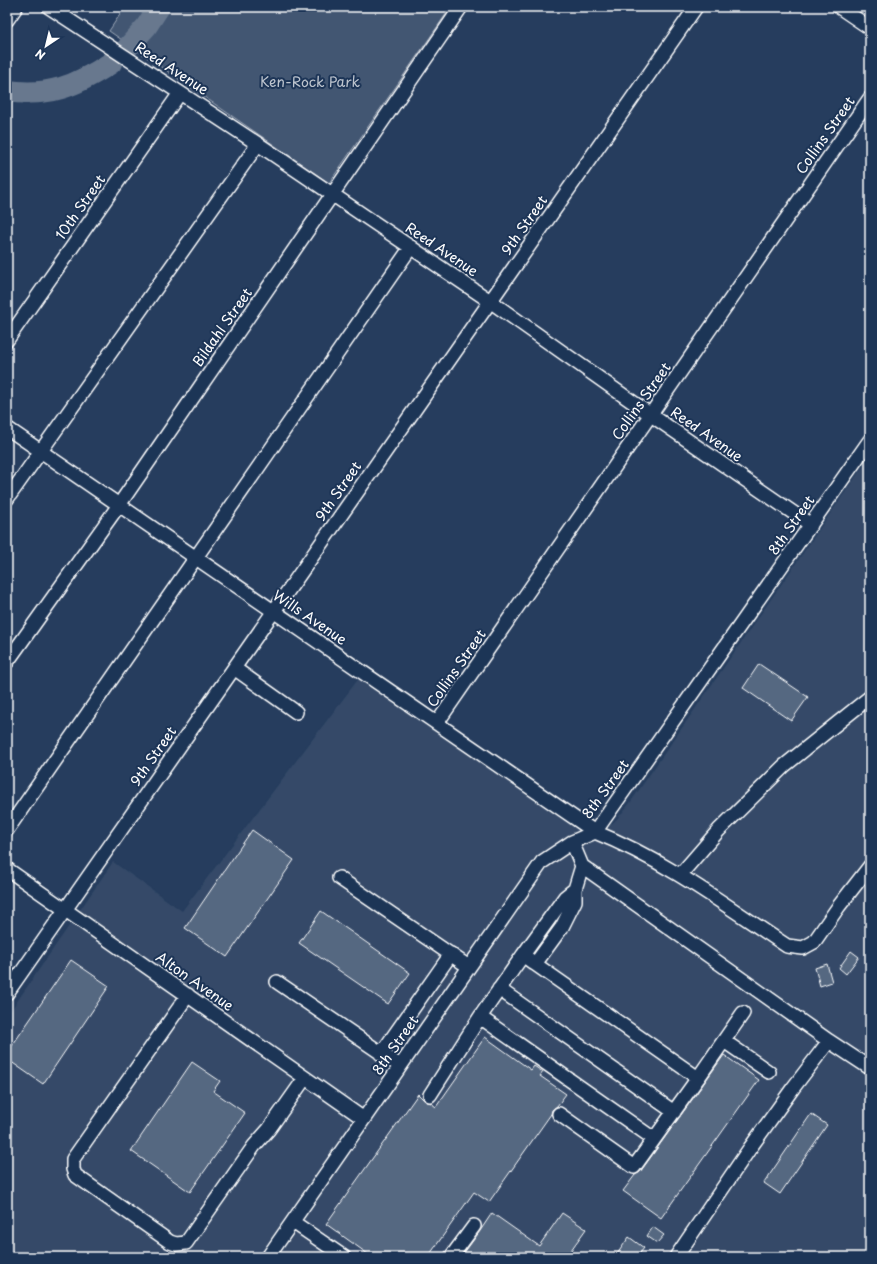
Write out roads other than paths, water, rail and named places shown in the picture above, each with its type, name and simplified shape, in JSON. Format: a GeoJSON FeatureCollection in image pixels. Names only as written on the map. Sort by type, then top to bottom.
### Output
{"type":"FeatureCollection","features":[{"type":"Feature","properties":{"kind":"street"},"geometry":{"type":"LineString","coordinates":[[7,20],[16,7]]}},
{"type":"Feature","properties":{"kind":"street","name":"Reed Avenue"},"geometry":{"type":"LineString","coordinates":[[49,7],[258,144],[411,247],[811,525]]}},
{"type":"Feature","properties":{"kind":"street","name":"Bildahl Street"},"geometry":{"type":"LineString","coordinates":[[7,662],[119,505],[461,7]]}},
{"type":"Feature","properties":{"kind":"street","name":"9th Street"},"geometry":{"type":"LineString","coordinates":[[7,992],[696,7]]}},
{"type":"Feature","properties":{"kind":"street"},"geometry":{"type":"LineString","coordinates":[[839,7],[870,28]]}},
{"type":"Feature","properties":{"kind":"street","name":"10th Street"},"geometry":{"type":"LineString","coordinates":[[7,340],[180,93]]}},
{"type":"Feature","properties":{"kind":"street","name":"Collins Street"},"geometry":{"type":"LineString","coordinates":[[438,723],[870,98]]}},
{"type":"Feature","properties":{"kind":"street"},"geometry":{"type":"LineString","coordinates":[[7,499],[258,144]]}},
{"type":"Feature","properties":{"kind":"street"},"geometry":{"type":"LineString","coordinates":[[7,830],[411,247]]}},
{"type":"Feature","properties":{"kind":"street","name":"Wills Avenue"},"geometry":{"type":"LineString","coordinates":[[7,428],[596,832],[624,844],[680,875],[787,946],[803,948],[814,942],[870,866]]}},
{"type":"Feature","properties":{"kind":"street","name":"8th Street"},"geometry":{"type":"LineString","coordinates":[[268,1257],[542,862],[572,842],[596,832],[870,440]]}},
{"type":"Feature","properties":{"kind":"street"},"geometry":{"type":"LineString","coordinates":[[234,668],[296,712]]}},
{"type":"Feature","properties":{"kind":"street"},"geometry":{"type":"LineString","coordinates":[[680,875],[719,830],[784,766],[870,697]]}},
{"type":"Feature","properties":{"kind":"street"},"geometry":{"type":"LineString","coordinates":[[572,842],[582,866],[829,1041],[870,1068]]}},
{"type":"Feature","properties":{"kind":"street"},"geometry":{"type":"LineString","coordinates":[[535,964],[562,927],[575,901],[575,889],[582,866]]}},
{"type":"Feature","properties":{"kind":"street","name":"Alton Avenue"},"geometry":{"type":"LineString","coordinates":[[7,869],[364,1119]]}},
{"type":"Feature","properties":{"kind":"street"},"geometry":{"type":"LineString","coordinates":[[339,878],[469,966]]}},
{"type":"Feature","properties":{"kind":"street"},"geometry":{"type":"LineString","coordinates":[[430,1095],[499,989],[565,897],[575,889]]}},
{"type":"Feature","properties":{"kind":"street"},"geometry":{"type":"LineString","coordinates":[[381,1054],[451,954]]}},
{"type":"Feature","properties":{"kind":"street"},"geometry":{"type":"LineString","coordinates":[[523,955],[698,1078]]}},
{"type":"Feature","properties":{"kind":"street"},"geometry":{"type":"LineString","coordinates":[[277,982],[400,1066]]}},
{"type":"Feature","properties":{"kind":"street"},"geometry":{"type":"LineString","coordinates":[[499,989],[674,1112]]}},
{"type":"Feature","properties":{"kind":"street"},"geometry":{"type":"LineString","coordinates":[[188,995],[74,1159],[72,1169],[75,1175],[151,1229],[170,1242],[176,1244],[186,1243],[254,1146],[269,1129],[305,1078]]}},
{"type":"Feature","properties":{"kind":"street"},"geometry":{"type":"LineString","coordinates":[[559,1114],[634,1167],[743,1013]]}},
{"type":"Feature","properties":{"kind":"street"},"geometry":{"type":"LineString","coordinates":[[480,1017],[654,1139]]}},
{"type":"Feature","properties":{"kind":"street"},"geometry":{"type":"LineString","coordinates":[[724,1041],[769,1072]]}},
{"type":"Feature","properties":{"kind":"street"},"geometry":{"type":"LineString","coordinates":[[676,1257],[750,1148],[829,1041]]}},
{"type":"Feature","properties":{"kind":"street"},"geometry":{"type":"LineString","coordinates":[[293,1222],[344,1257]]}},
{"type":"Feature","properties":{"kind":"street"},"geometry":{"type":"LineString","coordinates":[[451,1257],[474,1226]]}},
{"type":"Feature","properties":{"kind":"waterway"},"geometry":{"type":"LineString","coordinates":[[128,47],[146,27],[159,7]]}},
{"type":"Feature","properties":{"kind":"waterway"},"geometry":{"type":"LineString","coordinates":[[7,91],[36,92],[62,88],[86,78],[111,63]]}},
{"type":"Feature","properties":{"kind":"park label","name":"Ken-Rock Park"},"geometry":{"type":"Point","coordinates":[310,81]}}]}
